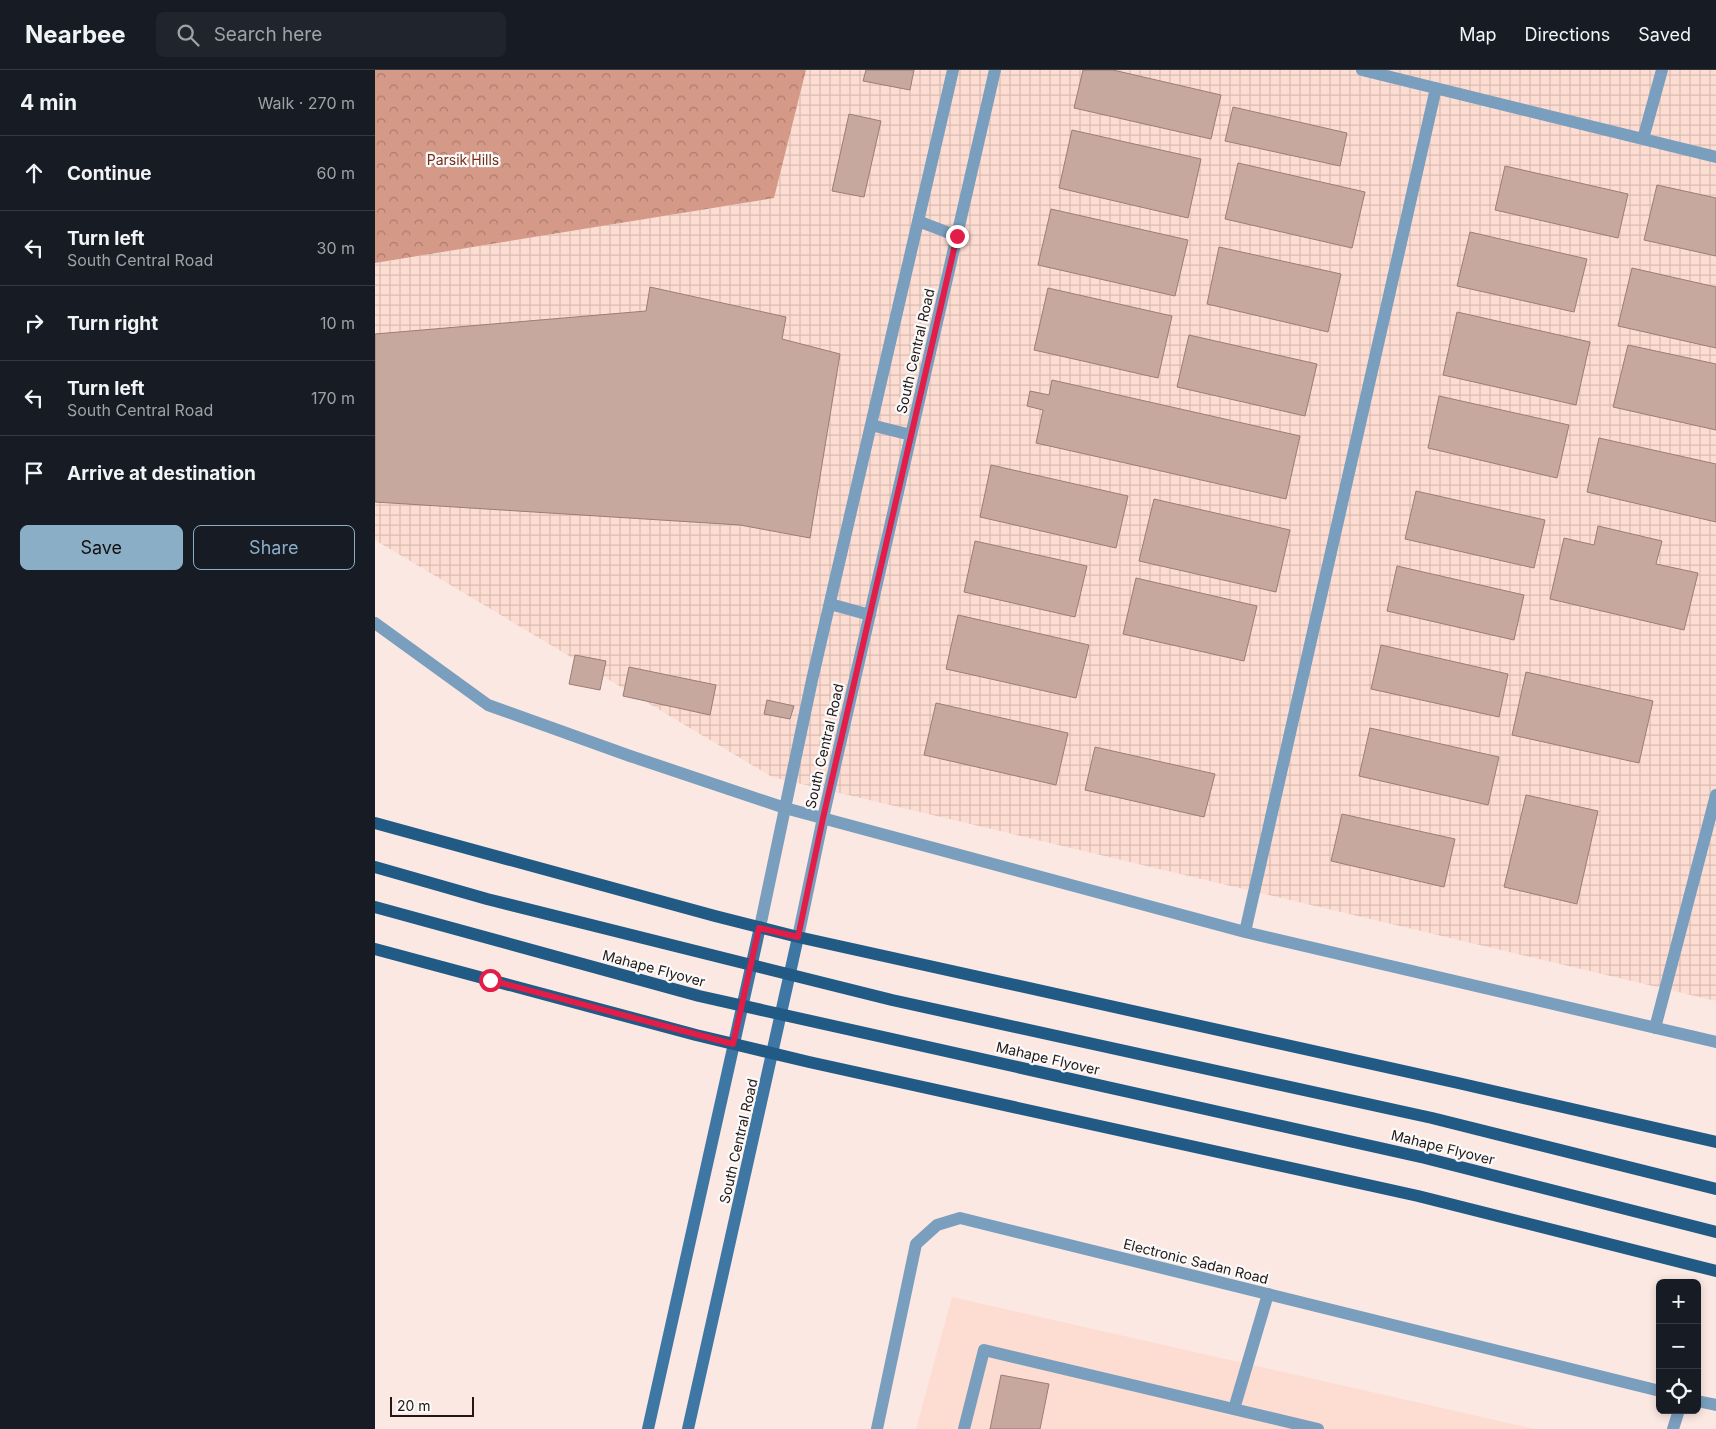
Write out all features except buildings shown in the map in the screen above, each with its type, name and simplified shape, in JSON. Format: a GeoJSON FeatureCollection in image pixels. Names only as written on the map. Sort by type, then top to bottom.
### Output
{"type":"FeatureCollection","features":[{"type":"Feature","properties":{"kind":"main road"},"geometry":{"type":"LineString","coordinates":[[375,824],[759,928],[1439,1078],[1716,1142]]}},
{"type":"Feature","properties":{"kind":"main road","name":"Mahape Flyover"},"geometry":{"type":"LineString","coordinates":[[375,868],[497,901],[892,1000],[1431,1118],[1716,1189]]}},
{"type":"Feature","properties":{"kind":"main road","name":"Mahape Flyover"},"geometry":{"type":"LineString","coordinates":[[375,907],[699,996],[1425,1158],[1716,1232]]}},
{"type":"Feature","properties":{"kind":"main road","name":"South Central Road"},"geometry":{"type":"LineString","coordinates":[[648,1429],[759,928]]}},
{"type":"Feature","properties":{"kind":"main road","name":"South Central Road"},"geometry":{"type":"LineString","coordinates":[[689,1429],[798,937]]}},
{"type":"Feature","properties":{"kind":"main road"},"geometry":{"type":"LineString","coordinates":[[375,949],[733,1044],[1418,1196],[1716,1271]]}},
{"type":"Feature","properties":{"kind":"street","name":"South Central Road"},"geometry":{"type":"LineString","coordinates":[[759,928],[830,604],[953,70]]}},
{"type":"Feature","properties":{"kind":"street","name":"South Central Road"},"geometry":{"type":"LineString","coordinates":[[798,937],[869,615],[995,70]]}},
{"type":"Feature","properties":{"kind":"street"},"geometry":{"type":"LineString","coordinates":[[1362,70],[1716,157]]}},
{"type":"Feature","properties":{"kind":"street"},"geometry":{"type":"LineString","coordinates":[[1643,139],[1662,70]]}},
{"type":"Feature","properties":{"kind":"street"},"geometry":{"type":"LineString","coordinates":[[1245,932],[1435,88]]}},
{"type":"Feature","properties":{"kind":"street"},"geometry":{"type":"LineString","coordinates":[[918,220],[957,236]]}},
{"type":"Feature","properties":{"kind":"street"},"geometry":{"type":"LineString","coordinates":[[871,425],[911,435]]}},
{"type":"Feature","properties":{"kind":"street"},"geometry":{"type":"LineString","coordinates":[[830,604],[869,615]]}},
{"type":"Feature","properties":{"kind":"street"},"geometry":{"type":"LineString","coordinates":[[375,623],[488,705],[630,756],[785,808],[1245,932],[1716,1042]]}},
{"type":"Feature","properties":{"kind":"street"},"geometry":{"type":"LineString","coordinates":[[1655,1028],[1716,795]]}},
{"type":"Feature","properties":{"kind":"street","name":"Electronic Sadan Road"},"geometry":{"type":"LineString","coordinates":[[877,1429],[916,1244],[937,1225],[960,1218],[1656,1390]]}},
{"type":"Feature","properties":{"kind":"street"},"geometry":{"type":"LineString","coordinates":[[1234,1409],[1268,1294]]}},
{"type":"Feature","properties":{"kind":"street"},"geometry":{"type":"LineString","coordinates":[[964,1429],[984,1350],[1318,1429]]}},
{"type":"Feature","properties":{"kind":"street"},"geometry":{"type":"LineString","coordinates":[[1701,1402],[1716,1405]]}},
{"type":"Feature","properties":{"kind":"street"},"geometry":{"type":"LineString","coordinates":[[1673,1429],[1678,1414]]}},
{"type":"Feature","properties":{"kind":"shaded area"},"geometry":{"type":"Polygon","coordinates":[[[806,70],[1716,70],[1716,1001],[772,777],[375,540],[375,263],[774,198],[806,70]]]}},
{"type":"Feature","properties":{"kind":"shaded area"},"geometry":{"type":"Polygon","coordinates":[[[952,1297],[1535,1429],[916,1429],[952,1297]]]}},
{"type":"Feature","properties":{"kind":"green space","name":"Parsik Hills"},"geometry":{"type":"Polygon","coordinates":[[[375,70],[806,70],[774,198],[375,263],[375,70]]]}},
{"type":"Feature","properties":{"kind":"route"},"geometry":{"type":"LineString","coordinates":[[490,980],[733,1044],[759,928],[798,937],[823,818],[957,236]]}}]}
